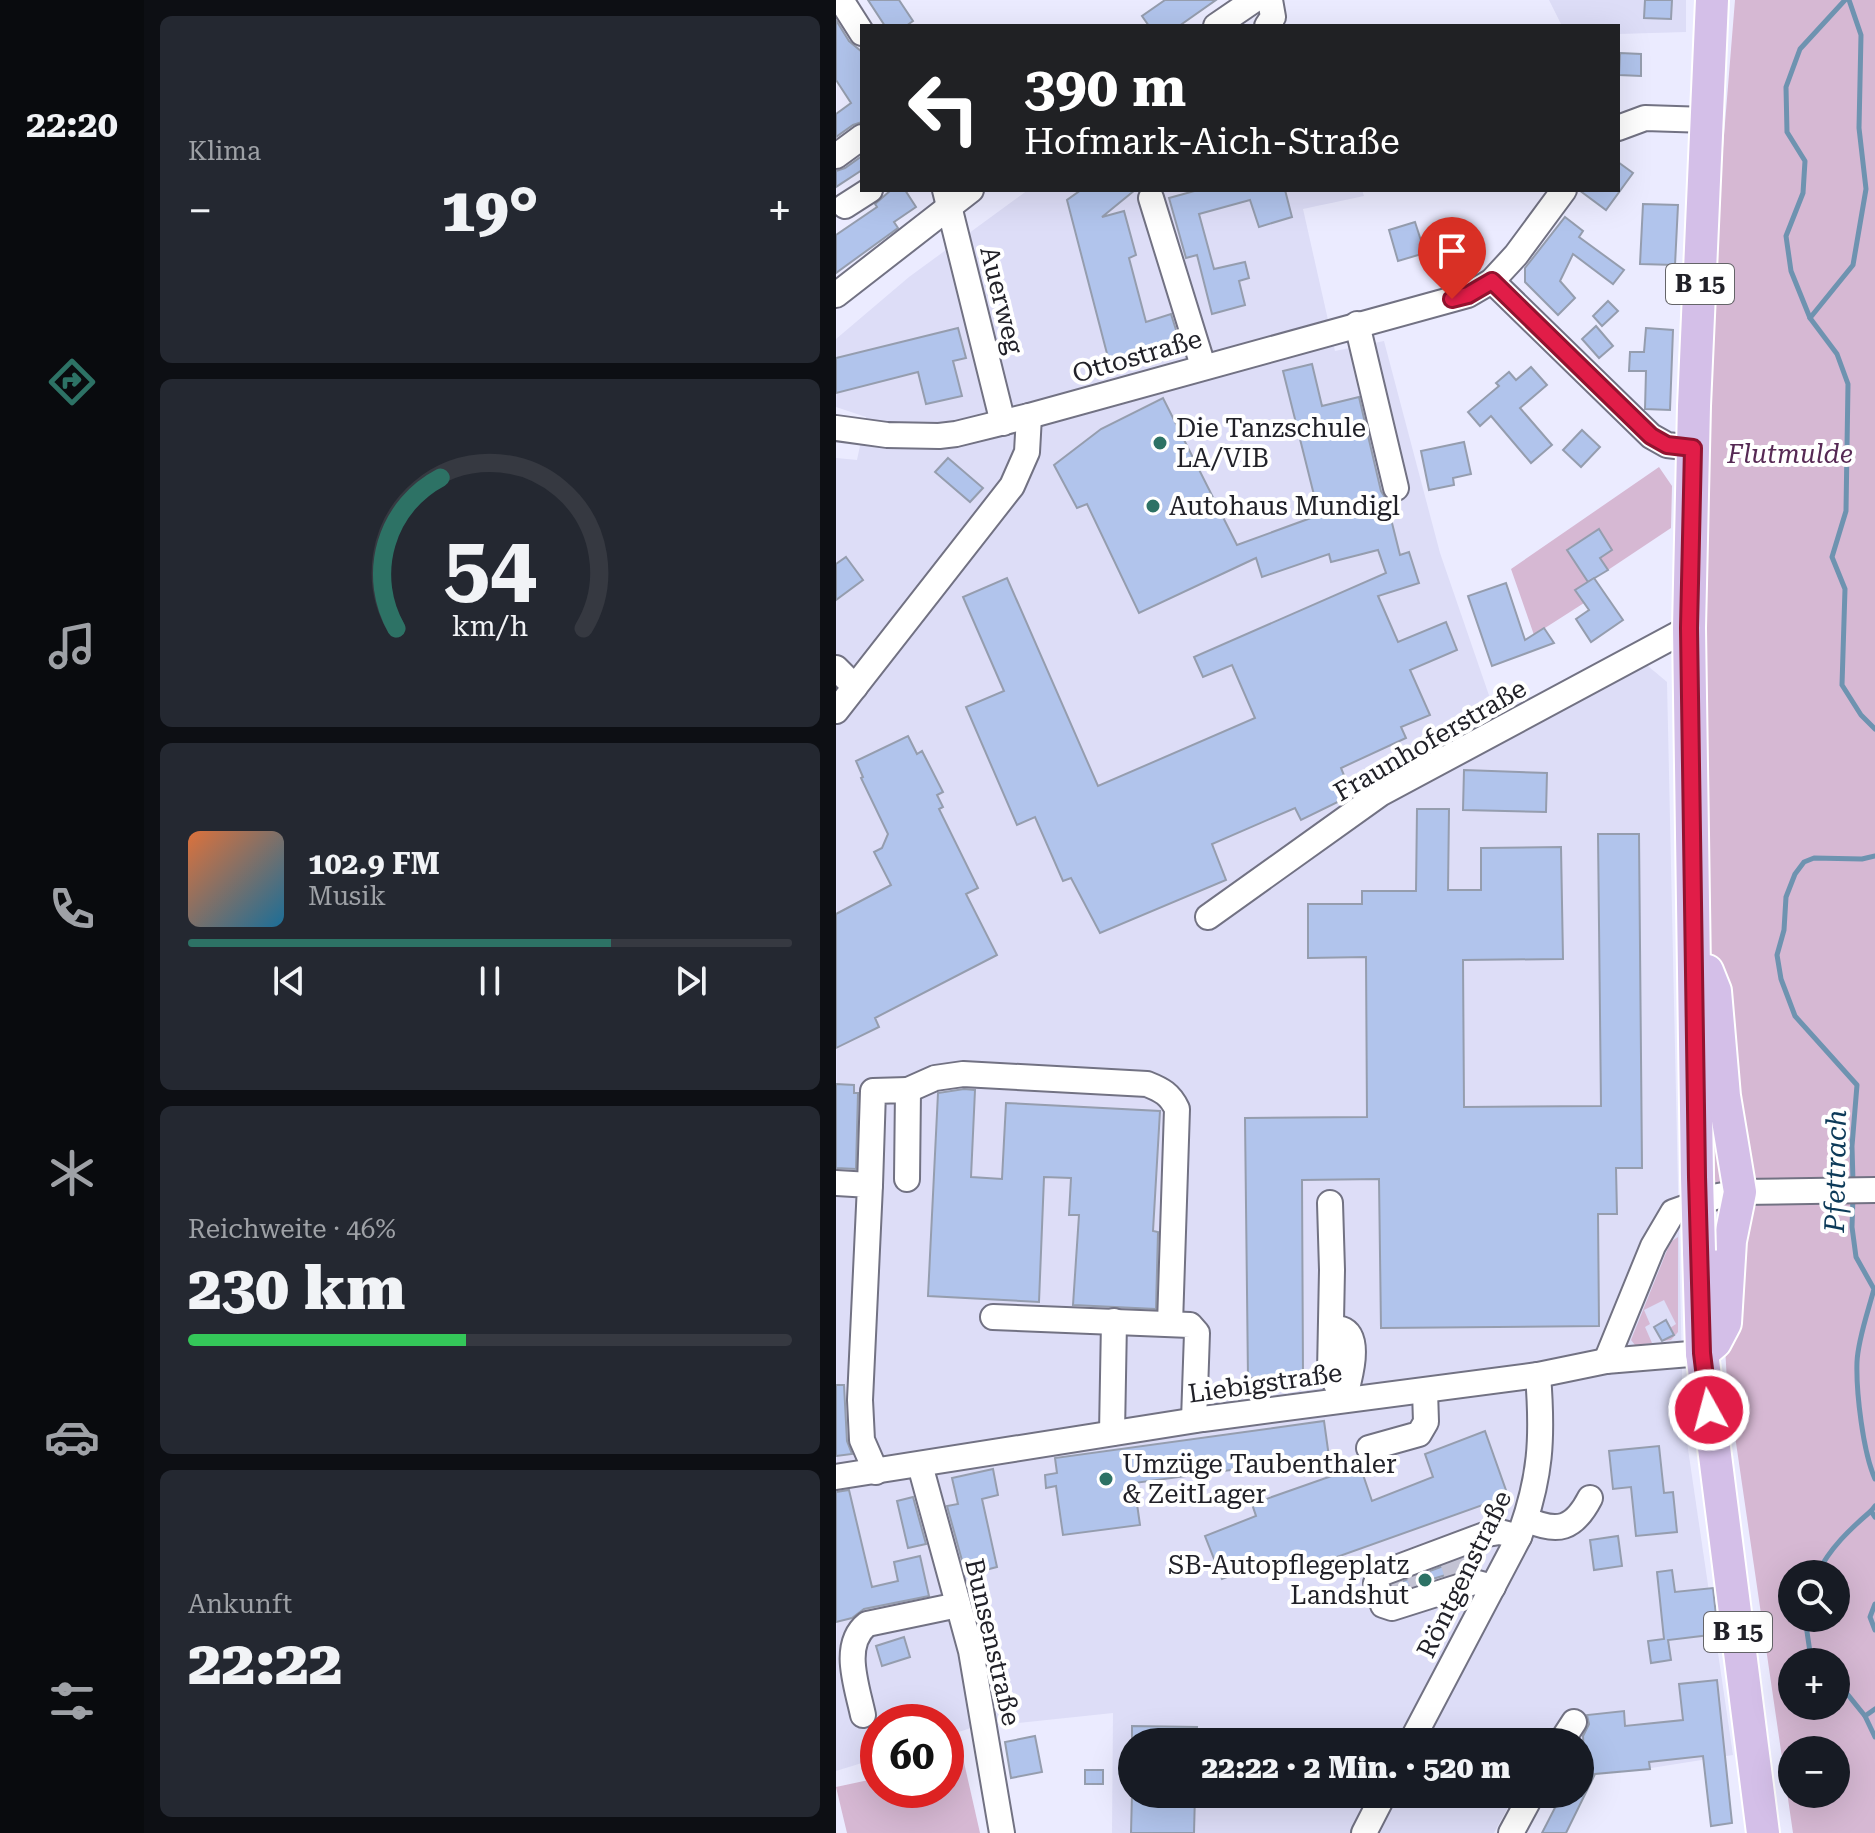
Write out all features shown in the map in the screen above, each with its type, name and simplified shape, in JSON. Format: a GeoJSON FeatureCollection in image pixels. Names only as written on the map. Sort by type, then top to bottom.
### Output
{"type":"FeatureCollection","features":[{"type":"Feature","properties":{"kind":"main road","name":"B 15"},"geometry":{"type":"LineString","coordinates":[[1712,0],[1693,448],[1689,628],[1699,1251],[1702,1353],[1763,1833]]}},
{"type":"Feature","properties":{"kind":"main road"},"geometry":{"type":"LineString","coordinates":[[1695,943],[1715,991],[1724,1096],[1740,1192],[1730,1241],[1725,1323],[1715,1342],[1702,1353]]}},
{"type":"Feature","properties":{"kind":"street"},"geometry":{"type":"LineString","coordinates":[[841,0],[860,30]]}},
{"type":"Feature","properties":{"kind":"street"},"geometry":{"type":"LineString","coordinates":[[1230,22],[1254,0]]}},
{"type":"Feature","properties":{"kind":"street"},"geometry":{"type":"LineString","coordinates":[[1268,24],[1273,17],[1270,0]]}},
{"type":"Feature","properties":{"kind":"street"},"geometry":{"type":"LineString","coordinates":[[1620,127],[1645,118],[1707,120]]}},
{"type":"Feature","properties":{"kind":"street"},"geometry":{"type":"LineString","coordinates":[[836,156],[860,138]]}},
{"type":"Feature","properties":{"kind":"street"},"geometry":{"type":"LineString","coordinates":[[845,206],[867,192]]}},
{"type":"Feature","properties":{"kind":"street","name":"Ottostraße"},"geometry":{"type":"LineString","coordinates":[[836,428],[887,435],[939,436],[1003,423],[1468,295],[1492,281],[1516,255],[1563,192]]}},
{"type":"Feature","properties":{"kind":"street"},"geometry":{"type":"LineString","coordinates":[[836,295],[947,197]]}},
{"type":"Feature","properties":{"kind":"street","name":"Auerweg"},"geometry":{"type":"LineString","coordinates":[[947,197],[1003,423]]}},
{"type":"Feature","properties":{"kind":"street"},"geometry":{"type":"LineString","coordinates":[[1151,198],[1203,366]]}},
{"type":"Feature","properties":{"kind":"street"},"geometry":{"type":"LineString","coordinates":[[1492,281],[1651,436],[1667,445],[1693,448]]}},
{"type":"Feature","properties":{"kind":"street"},"geometry":{"type":"LineString","coordinates":[[1357,324],[1396,488]]}},
{"type":"Feature","properties":{"kind":"street"},"geometry":{"type":"LineString","coordinates":[[836,711],[1012,486],[1027,452],[1029,416]]}},
{"type":"Feature","properties":{"kind":"street","name":"Fraunhoferstraße"},"geometry":{"type":"LineString","coordinates":[[1208,917],[1380,794],[1689,628]]}},
{"type":"Feature","properties":{"kind":"street"},"geometry":{"type":"LineString","coordinates":[[836,668],[855,687]]}},
{"type":"Feature","properties":{"kind":"street"},"geometry":{"type":"LineString","coordinates":[[876,1472],[862,1440],[860,1400],[873,1091],[908,1090],[935,1078],[963,1074],[1147,1084],[1163,1090],[1172,1098],[1177,1109],[1170,1324]]}},
{"type":"Feature","properties":{"kind":"street"},"geometry":{"type":"LineString","coordinates":[[907,1179],[908,1090]]}},
{"type":"Feature","properties":{"kind":"street"},"geometry":{"type":"LineString","coordinates":[[836,1183],[870,1185]]}},
{"type":"Feature","properties":{"kind":"street"},"geometry":{"type":"LineString","coordinates":[[1606,1361],[1653,1246],[1673,1212],[1718,1196],[1740,1192],[1875,1190]]}},
{"type":"Feature","properties":{"kind":"street"},"geometry":{"type":"LineString","coordinates":[[1330,1203],[1330,1372],[1344,1400]]}},
{"type":"Feature","properties":{"kind":"street"},"geometry":{"type":"LineString","coordinates":[[993,1317],[1190,1325],[1197,1333],[1194,1420]]}},
{"type":"Feature","properties":{"kind":"street"},"geometry":{"type":"LineString","coordinates":[[1112,1433],[1114,1321]]}},
{"type":"Feature","properties":{"kind":"street","name":"Liebigstraße"},"geometry":{"type":"LineString","coordinates":[[836,1477],[1194,1420],[1538,1375],[1606,1361],[1702,1353]]}},
{"type":"Feature","properties":{"kind":"street","name":"Röntgenstraße"},"geometry":{"type":"LineString","coordinates":[[1418,1728],[1522,1528],[1536,1486],[1541,1450],[1538,1375]]}},
{"type":"Feature","properties":{"kind":"street"},"geometry":{"type":"LineString","coordinates":[[1369,1448],[1419,1434],[1426,1422],[1425,1391]]}},
{"type":"Feature","properties":{"kind":"street","name":"Bunsenstraße"},"geometry":{"type":"LineString","coordinates":[[920,1465],[981,1701],[1002,1833]]}},
{"type":"Feature","properties":{"kind":"street"},"geometry":{"type":"LineString","coordinates":[[1493,1587],[1474,1582],[1423,1579],[1487,1534],[1568,1525],[1581,1515],[1590,1498]]}},
{"type":"Feature","properties":{"kind":"street"},"geometry":{"type":"LineString","coordinates":[[861,1704],[852,1648],[860,1630],[867,1624],[958,1605]]}},
{"type":"Feature","properties":{"kind":"street"},"geometry":{"type":"LineString","coordinates":[[1364,1833],[1377,1808]]}},
{"type":"Feature","properties":{"kind":"street"},"geometry":{"type":"LineString","coordinates":[[1511,1833],[1524,1808]]}},
{"type":"Feature","properties":{"kind":"shaded area"},"geometry":{"type":"Polygon","coordinates":[[[1549,0],[1686,0],[1686,32],[1620,34],[1620,24],[1561,24],[1549,0]]]}},
{"type":"Feature","properties":{"kind":"shaded area"},"geometry":{"type":"Polygon","coordinates":[[[1025,192],[1363,192],[1364,196],[1303,209],[1335,351],[1384,341],[1440,553],[1503,736],[1642,661],[1667,682],[1683,1415],[1733,1755],[1594,1774],[1594,1728],[1118,1728],[1118,1808],[1507,1808],[1494,1833],[1112,1833],[1113,1713],[964,1730],[964,1704],[860,1704],[860,1764],[836,1771],[836,458],[857,460],[866,417],[836,407],[836,339],[909,277],[1025,192]]]}},
{"type":"Feature","properties":{"kind":"green space","name":"Flutmulde"},"geometry":{"type":"Polygon","coordinates":[[[1735,0],[1875,0],[1875,1833],[1793,1833],[1789,1808],[1850,1808],[1850,1736],[1779,1736],[1727,1381],[1715,1179],[1704,693],[1705,461],[1713,271],[1735,0]]]}},
{"type":"Feature","properties":{"kind":"green space"},"geometry":{"type":"Polygon","coordinates":[[[1659,467],[1672,486],[1671,528],[1608,570],[1600,558],[1612,550],[1599,529],[1567,549],[1588,582],[1576,590],[1584,603],[1534,635],[1511,569],[1659,467]]]}},
{"type":"Feature","properties":{"kind":"green space"},"geometry":{"type":"Polygon","coordinates":[[[1678,1237],[1678,1332],[1671,1340],[1662,1341],[1673,1335],[1670,1328],[1676,1324],[1664,1300],[1644,1310],[1650,1324],[1645,1327],[1652,1343],[1635,1345],[1631,1340],[1668,1248],[1678,1237]]]}},
{"type":"Feature","properties":{"kind":"green space"},"geometry":{"type":"Polygon","coordinates":[[[964,1762],[980,1833],[847,1833],[836,1787],[860,1782],[860,1808],[964,1808],[964,1762]]]}},
{"type":"Feature","properties":{"kind":"building"},"geometry":{"type":"Polygon","coordinates":[[[868,0],[899,0],[913,21],[909,24],[884,24],[868,0]]]}},
{"type":"Feature","properties":{"kind":"building"},"geometry":{"type":"Polygon","coordinates":[[[1165,0],[1216,0],[1182,24],[1148,24],[1142,16],[1165,0]]]}},
{"type":"Feature","properties":{"kind":"building"},"geometry":{"type":"Polygon","coordinates":[[[1645,0],[1672,0],[1671,19],[1644,18],[1645,0]]]}},
{"type":"Feature","properties":{"kind":"building"},"geometry":{"type":"Polygon","coordinates":[[[836,20],[849,41],[860,50],[860,123],[836,137],[836,114],[851,103],[836,80],[836,20]]]}},
{"type":"Feature","properties":{"kind":"building"},"geometry":{"type":"Polygon","coordinates":[[[1620,53],[1641,54],[1641,76],[1620,75],[1620,53]]]}},
{"type":"Feature","properties":{"kind":"building"},"geometry":{"type":"Polygon","coordinates":[[[860,157],[860,171],[836,187],[836,171],[860,157]]]}},
{"type":"Feature","properties":{"kind":"building"},"geometry":{"type":"Polygon","coordinates":[[[1620,163],[1633,173],[1620,191],[1620,163]]]}},
{"type":"Feature","properties":{"kind":"building"},"geometry":{"type":"Polygon","coordinates":[[[889,192],[906,192],[916,207],[894,222],[898,228],[836,273],[836,235],[877,207],[875,204],[889,192]]]}},
{"type":"Feature","properties":{"kind":"building"},"geometry":{"type":"Polygon","coordinates":[[[1078,192],[1133,192],[1102,217],[1124,211],[1136,255],[1129,258],[1146,322],[1171,314],[1182,349],[1111,369],[1067,200],[1078,192]]]}},
{"type":"Feature","properties":{"kind":"building"},"geometry":{"type":"Polygon","coordinates":[[[1191,192],[1286,192],[1292,217],[1259,227],[1250,200],[1199,214],[1214,269],[1245,262],[1249,278],[1239,281],[1245,305],[1212,314],[1197,255],[1186,258],[1169,198],[1191,192]]]}},
{"type":"Feature","properties":{"kind":"building"},"geometry":{"type":"Polygon","coordinates":[[[1582,192],[1619,192],[1606,210],[1582,192]]]}},
{"type":"Feature","properties":{"kind":"building"},"geometry":{"type":"Polygon","coordinates":[[[1643,204],[1678,205],[1675,265],[1640,264],[1643,204]]]}},
{"type":"Feature","properties":{"kind":"building"},"geometry":{"type":"Polygon","coordinates":[[[1565,217],[1583,231],[1579,237],[1624,270],[1613,284],[1573,254],[1560,281],[1575,298],[1558,315],[1525,282],[1525,268],[1565,217]]]}},
{"type":"Feature","properties":{"kind":"building"},"geometry":{"type":"Polygon","coordinates":[[[1415,222],[1425,253],[1398,261],[1389,230],[1415,222]]]}},
{"type":"Feature","properties":{"kind":"building"},"geometry":{"type":"Polygon","coordinates":[[[1608,301],[1618,311],[1602,326],[1593,316],[1608,301]]]}},
{"type":"Feature","properties":{"kind":"building"},"geometry":{"type":"Polygon","coordinates":[[[1596,326],[1613,346],[1599,358],[1582,339],[1596,326]]]}},
{"type":"Feature","properties":{"kind":"building"},"geometry":{"type":"Polygon","coordinates":[[[958,328],[966,358],[953,361],[962,396],[926,404],[918,372],[836,393],[836,358],[958,328]]]}},
{"type":"Feature","properties":{"kind":"building"},"geometry":{"type":"Polygon","coordinates":[[[1646,328],[1673,330],[1670,410],[1645,409],[1646,371],[1629,371],[1630,352],[1644,352],[1646,328]]]}},
{"type":"Feature","properties":{"kind":"building"},"geometry":{"type":"Polygon","coordinates":[[[1312,364],[1322,406],[1359,397],[1400,555],[1409,552],[1419,583],[1378,596],[1398,642],[1446,622],[1457,650],[1410,670],[1430,715],[1401,727],[1406,738],[1341,768],[1352,795],[1301,820],[1295,808],[1212,844],[1226,880],[1100,933],[1071,878],[1063,881],[1035,817],[1017,825],[966,707],[1004,691],[963,597],[1007,578],[1098,786],[1255,718],[1232,665],[1203,677],[1194,657],[1386,573],[1378,550],[1331,562],[1329,554],[1262,577],[1256,558],[1139,613],[1087,504],[1077,508],[1054,465],[1101,429],[1163,398],[1237,545],[1319,515],[1283,371],[1312,364]]]}},
{"type":"Feature","properties":{"kind":"building"},"geometry":{"type":"Polygon","coordinates":[[[1531,367],[1547,385],[1520,408],[1552,445],[1531,463],[1491,416],[1480,426],[1468,412],[1499,386],[1496,383],[1509,372],[1516,380],[1531,367]]]}},
{"type":"Feature","properties":{"kind":"building"},"geometry":{"type":"Polygon","coordinates":[[[1582,430],[1600,447],[1581,467],[1563,450],[1582,430]]]}},
{"type":"Feature","properties":{"kind":"building"},"geometry":{"type":"Polygon","coordinates":[[[1464,442],[1471,474],[1453,478],[1454,485],[1429,490],[1421,451],[1464,442]]]}},
{"type":"Feature","properties":{"kind":"building"},"geometry":{"type":"Polygon","coordinates":[[[948,458],[983,488],[970,502],[935,472],[948,458]]]}},
{"type":"Feature","properties":{"kind":"building"},"geometry":{"type":"Polygon","coordinates":[[[1599,529],[1612,550],[1600,558],[1608,570],[1588,582],[1567,550],[1599,529]]]}},
{"type":"Feature","properties":{"kind":"building"},"geometry":{"type":"Polygon","coordinates":[[[846,557],[863,580],[836,600],[836,564],[846,557]]]}},
{"type":"Feature","properties":{"kind":"building"},"geometry":{"type":"Polygon","coordinates":[[[1594,578],[1623,620],[1591,642],[1576,619],[1589,610],[1575,590],[1594,578]]]}},
{"type":"Feature","properties":{"kind":"building"},"geometry":{"type":"Polygon","coordinates":[[[1506,583],[1525,640],[1544,628],[1554,643],[1492,666],[1468,596],[1506,583]]]}},
{"type":"Feature","properties":{"kind":"building"},"geometry":{"type":"Polygon","coordinates":[[[908,736],[917,754],[922,751],[943,792],[937,795],[943,807],[939,809],[978,888],[966,894],[997,955],[875,1018],[879,1027],[836,1048],[836,914],[891,885],[874,852],[882,848],[888,834],[856,761],[908,736]]]}},
{"type":"Feature","properties":{"kind":"building"},"geometry":{"type":"Polygon","coordinates":[[[1464,770],[1547,773],[1546,812],[1463,810],[1464,770]]]}},
{"type":"Feature","properties":{"kind":"building"},"geometry":{"type":"Polygon","coordinates":[[[1417,809],[1449,809],[1448,890],[1481,890],[1481,848],[1561,847],[1563,959],[1463,960],[1464,1107],[1601,1106],[1598,834],[1639,834],[1642,1168],[1616,1168],[1617,1214],[1598,1214],[1599,1326],[1381,1328],[1379,1179],[1302,1180],[1303,1377],[1248,1378],[1245,1118],[1367,1117],[1366,957],[1308,958],[1308,904],[1362,904],[1362,891],[1416,891],[1417,809]]]}},
{"type":"Feature","properties":{"kind":"building"},"geometry":{"type":"Polygon","coordinates":[[[836,1084],[854,1085],[854,1093],[858,1093],[856,1169],[836,1168],[836,1084]]]}},
{"type":"Feature","properties":{"kind":"building"},"geometry":{"type":"Polygon","coordinates":[[[975,1090],[971,1177],[1002,1179],[1006,1103],[1160,1111],[1153,1231],[1158,1232],[1156,1309],[1073,1305],[1079,1215],[1069,1215],[1071,1178],[1044,1177],[1039,1302],[928,1296],[938,1093],[975,1090]]]}},
{"type":"Feature","properties":{"kind":"building"},"geometry":{"type":"Polygon","coordinates":[[[1666,1320],[1674,1335],[1662,1341],[1654,1327],[1666,1320]]]}},
{"type":"Feature","properties":{"kind":"building"},"geometry":{"type":"Polygon","coordinates":[[[836,1385],[844,1385],[847,1441],[852,1454],[836,1456],[836,1385]]]}},
{"type":"Feature","properties":{"kind":"building","name":"Umzüge Taubenthaler & ZeitLager"},"geometry":{"type":"Polygon","coordinates":[[[1324,1421],[1329,1457],[1134,1483],[1140,1525],[1063,1535],[1056,1486],[1046,1488],[1045,1475],[1057,1473],[1055,1458],[1324,1421]]]}},
{"type":"Feature","properties":{"kind":"building"},"geometry":{"type":"Polygon","coordinates":[[[1485,1431],[1508,1496],[1278,1578],[1272,1560],[1222,1579],[1205,1536],[1256,1516],[1252,1504],[1360,1466],[1372,1501],[1433,1477],[1425,1454],[1485,1431]]]}},
{"type":"Feature","properties":{"kind":"building"},"geometry":{"type":"Polygon","coordinates":[[[1659,1446],[1664,1493],[1673,1492],[1677,1532],[1636,1536],[1631,1487],[1613,1489],[1609,1451],[1659,1446]]]}},
{"type":"Feature","properties":{"kind":"building"},"geometry":{"type":"Polygon","coordinates":[[[993,1469],[998,1495],[982,1499],[997,1567],[966,1575],[947,1506],[958,1504],[952,1478],[993,1469]]]}},
{"type":"Feature","properties":{"kind":"building"},"geometry":{"type":"Polygon","coordinates":[[[849,1490],[872,1587],[898,1581],[894,1562],[920,1556],[929,1596],[864,1609],[852,1618],[836,1622],[836,1492],[849,1490]]]}},
{"type":"Feature","properties":{"kind":"building"},"geometry":{"type":"Polygon","coordinates":[[[913,1497],[926,1544],[908,1548],[897,1501],[913,1497]]]}},
{"type":"Feature","properties":{"kind":"building"},"geometry":{"type":"Polygon","coordinates":[[[1618,1536],[1622,1566],[1594,1570],[1590,1540],[1618,1536]]]}},
{"type":"Feature","properties":{"kind":"building"},"geometry":{"type":"Polygon","coordinates":[[[1462,1559],[1465,1569],[1394,1591],[1392,1585],[1462,1559]]]}},
{"type":"Feature","properties":{"kind":"building"},"geometry":{"type":"Polygon","coordinates":[[[1672,1570],[1675,1592],[1713,1588],[1718,1634],[1668,1640],[1671,1660],[1651,1663],[1648,1641],[1664,1639],[1657,1572],[1672,1570]]]}},
{"type":"Feature","properties":{"kind":"building"},"geometry":{"type":"Polygon","coordinates":[[[904,1637],[910,1657],[882,1666],[876,1646],[904,1637]]]}},
{"type":"Feature","properties":{"kind":"building"},"geometry":{"type":"Polygon","coordinates":[[[1717,1680],[1732,1823],[1711,1826],[1703,1756],[1649,1762],[1650,1769],[1594,1776],[1594,1728],[1587,1728],[1587,1715],[1624,1711],[1625,1726],[1683,1720],[1679,1684],[1717,1680]]]}},
{"type":"Feature","properties":{"kind":"building"},"geometry":{"type":"Polygon","coordinates":[[[1132,1726],[1197,1727],[1197,1728],[1132,1726]]]}},
{"type":"Feature","properties":{"kind":"building"},"geometry":{"type":"Polygon","coordinates":[[[1035,1736],[1042,1772],[1011,1778],[1005,1742],[1035,1736]]]}},
{"type":"Feature","properties":{"kind":"building"},"geometry":{"type":"Polygon","coordinates":[[[1085,1770],[1103,1770],[1103,1784],[1085,1784],[1085,1770]]]}},
{"type":"Feature","properties":{"kind":"building"},"geometry":{"type":"Polygon","coordinates":[[[1132,1808],[1195,1808],[1194,1833],[1131,1833],[1132,1808]]]}},
{"type":"Feature","properties":{"kind":"building"},"geometry":{"type":"Polygon","coordinates":[[[1555,1808],[1578,1808],[1566,1833],[1542,1833],[1555,1808]]]}},
{"type":"Feature","properties":{"kind":"waterway","name":"Pfettrach"},"geometry":{"type":"LineString","coordinates":[[1845,0],[1800,49],[1786,87],[1787,132],[1805,161],[1803,193],[1786,236],[1791,271],[1810,318],[1837,354],[1848,384],[1846,511],[1832,557],[1845,589],[1842,685],[1861,715],[1875,729]]}},
{"type":"Feature","properties":{"kind":"waterway"},"geometry":{"type":"LineString","coordinates":[[1810,318],[1853,265],[1866,189],[1859,128],[1861,35],[1849,0]]}},
{"type":"Feature","properties":{"kind":"waterway","name":"Pfettrach"},"geometry":{"type":"LineString","coordinates":[[1853,1182],[1852,1146],[1857,1085],[1795,1016],[1781,979],[1777,955],[1784,930],[1786,897],[1795,874],[1804,862],[1814,858],[1862,859],[1875,856]]}},
{"type":"Feature","properties":{"kind":"waterway","name":"Pfettrach"},"geometry":{"type":"LineString","coordinates":[[1853,1196],[1852,1227],[1856,1257],[1874,1289],[1859,1344],[1857,1375],[1864,1438],[1875,1479]]}},
{"type":"Feature","properties":{"kind":"waterway","name":"Pfettrach"},"geometry":{"type":"LineString","coordinates":[[1875,1506],[1871,1511],[1875,1517]]}},
{"type":"Feature","properties":{"kind":"waterway","name":"Pfettrach"},"geometry":{"type":"LineString","coordinates":[[1826,1560],[1871,1511]]}},
{"type":"Feature","properties":{"kind":"waterway","name":"Pfettrach"},"geometry":{"type":"LineString","coordinates":[[1875,1604],[1870,1617],[1875,1630]]}},
{"type":"Feature","properties":{"kind":"waterway","name":"Pfettrach"},"geometry":{"type":"LineString","coordinates":[[1807,1632],[1809,1648]]}},
{"type":"Feature","properties":{"kind":"waterway","name":"Pfettrach"},"geometry":{"type":"LineString","coordinates":[[1850,1697],[1865,1716]]}},
{"type":"Feature","properties":{"kind":"waterway","name":"Pfettrach"},"geometry":{"type":"LineString","coordinates":[[1875,1709],[1865,1716],[1875,1737]]}},
{"type":"Feature","properties":{"kind":"tunnel"},"geometry":{"type":"LineString","coordinates":[[1452,1561],[1457,1577]]}},
{"type":"Feature","properties":{"kind":"tunnel"},"geometry":{"type":"LineString","coordinates":[[1418,1573],[1423,1589]]}},
{"type":"Feature","properties":{"kind":"tunnel"},"geometry":{"type":"LineString","coordinates":[[1391,1583],[1396,1598]]}},
{"type":"Feature","properties":{"kind":"place","name":"Die Tanzschule LA/VIB"},"geometry":{"type":"Point","coordinates":[1160,443]}},
{"type":"Feature","properties":{"kind":"place","name":"Autohaus Mundigl"},"geometry":{"type":"Point","coordinates":[1153,506]}},
{"type":"Feature","properties":{"kind":"place","name":"Umzüge Taubenthaler & ZeitLager"},"geometry":{"type":"Point","coordinates":[1106,1479]}},
{"type":"Feature","properties":{"kind":"place","name":"SB-Autopflegeplatz Landshut"},"geometry":{"type":"Point","coordinates":[1425,1580]}},
{"type":"Feature","properties":{"kind":"route"},"geometry":{"type":"LineString","coordinates":[[1452,299],[1468,295],[1492,281],[1651,436],[1667,445],[1693,448],[1689,628],[1697,1177],[1702,1353],[1709,1410]]}}]}
